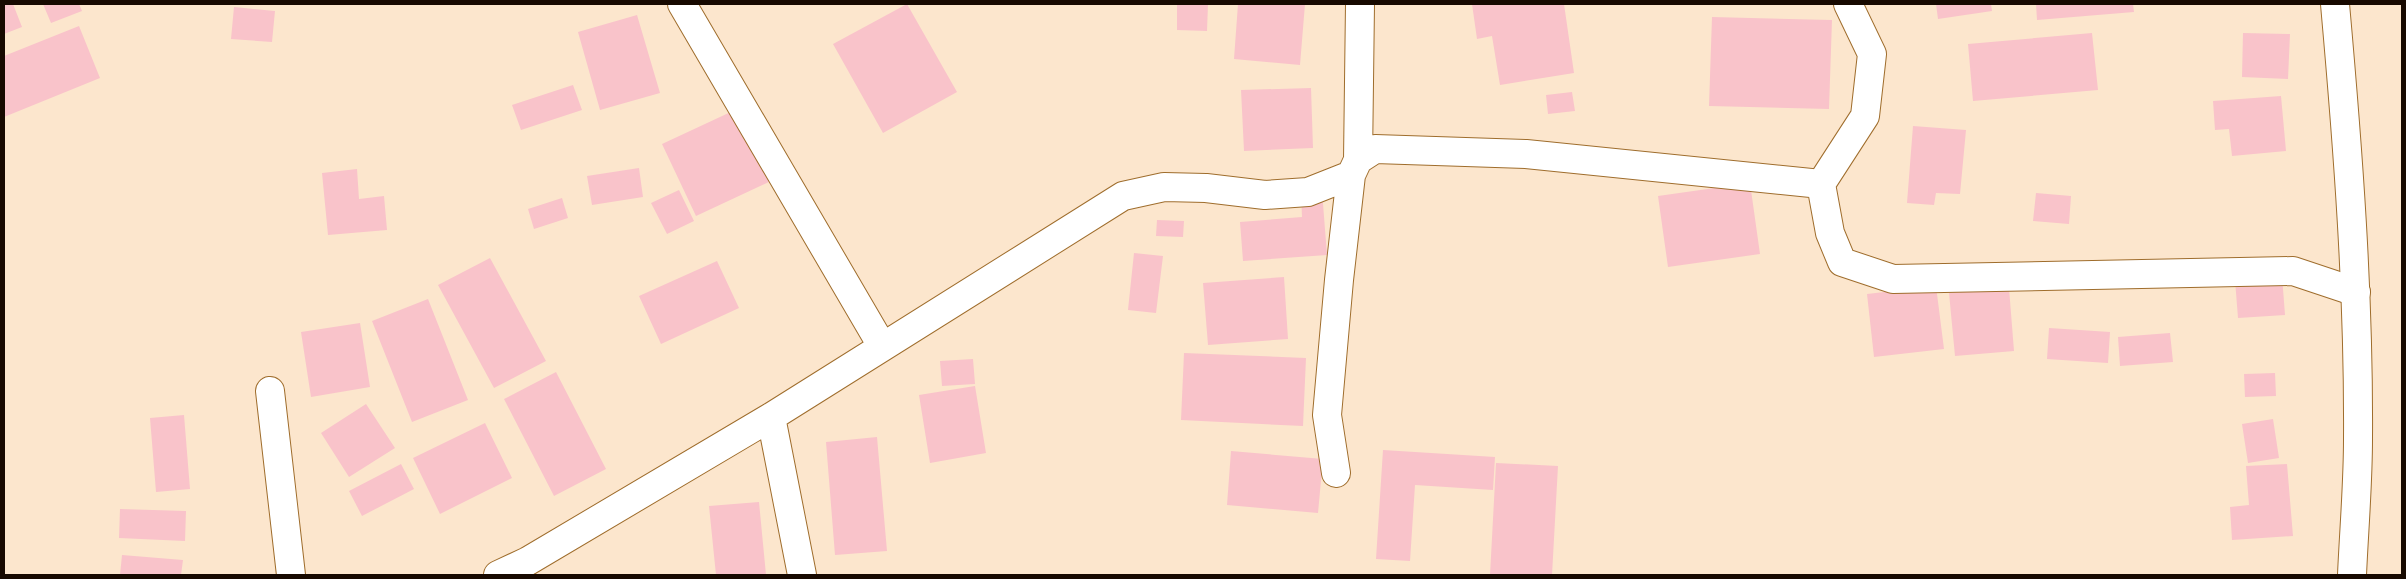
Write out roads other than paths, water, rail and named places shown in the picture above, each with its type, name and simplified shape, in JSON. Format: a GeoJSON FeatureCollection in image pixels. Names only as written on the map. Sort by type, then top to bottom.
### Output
{"type":"FeatureCollection","features":[{"type":"Feature","properties":{"kind":"street"},"geometry":{"type":"LineString","coordinates":[[682,4],[882,346]]}},
{"type":"Feature","properties":{"kind":"street"},"geometry":{"type":"LineString","coordinates":[[1336,473],[1327,415],[1339,280],[1354,168],[1360,4]]}},
{"type":"Feature","properties":{"kind":"street"},"geometry":{"type":"LineString","coordinates":[[1848,4],[1872,54],[1865,116],[1821,184],[1830,233],[1842,262],[1893,279],[2293,271],[2356,292]]}},
{"type":"Feature","properties":{"kind":"street"},"geometry":{"type":"LineString","coordinates":[[2335,4],[2351,186],[2356,292],[2358,440],[2352,575]]}},
{"type":"Feature","properties":{"kind":"street"},"geometry":{"type":"LineString","coordinates":[[498,575],[528,561],[772,417],[1123,196],[1164,187],[1206,188],[1265,195],[1308,192],[1354,168],[1375,149],[1526,154],[1821,184]]}},
{"type":"Feature","properties":{"kind":"street"},"geometry":{"type":"LineString","coordinates":[[270,391],[291,575]]}},
{"type":"Feature","properties":{"kind":"street"},"geometry":{"type":"LineString","coordinates":[[772,417],[802,575]]}}]}
